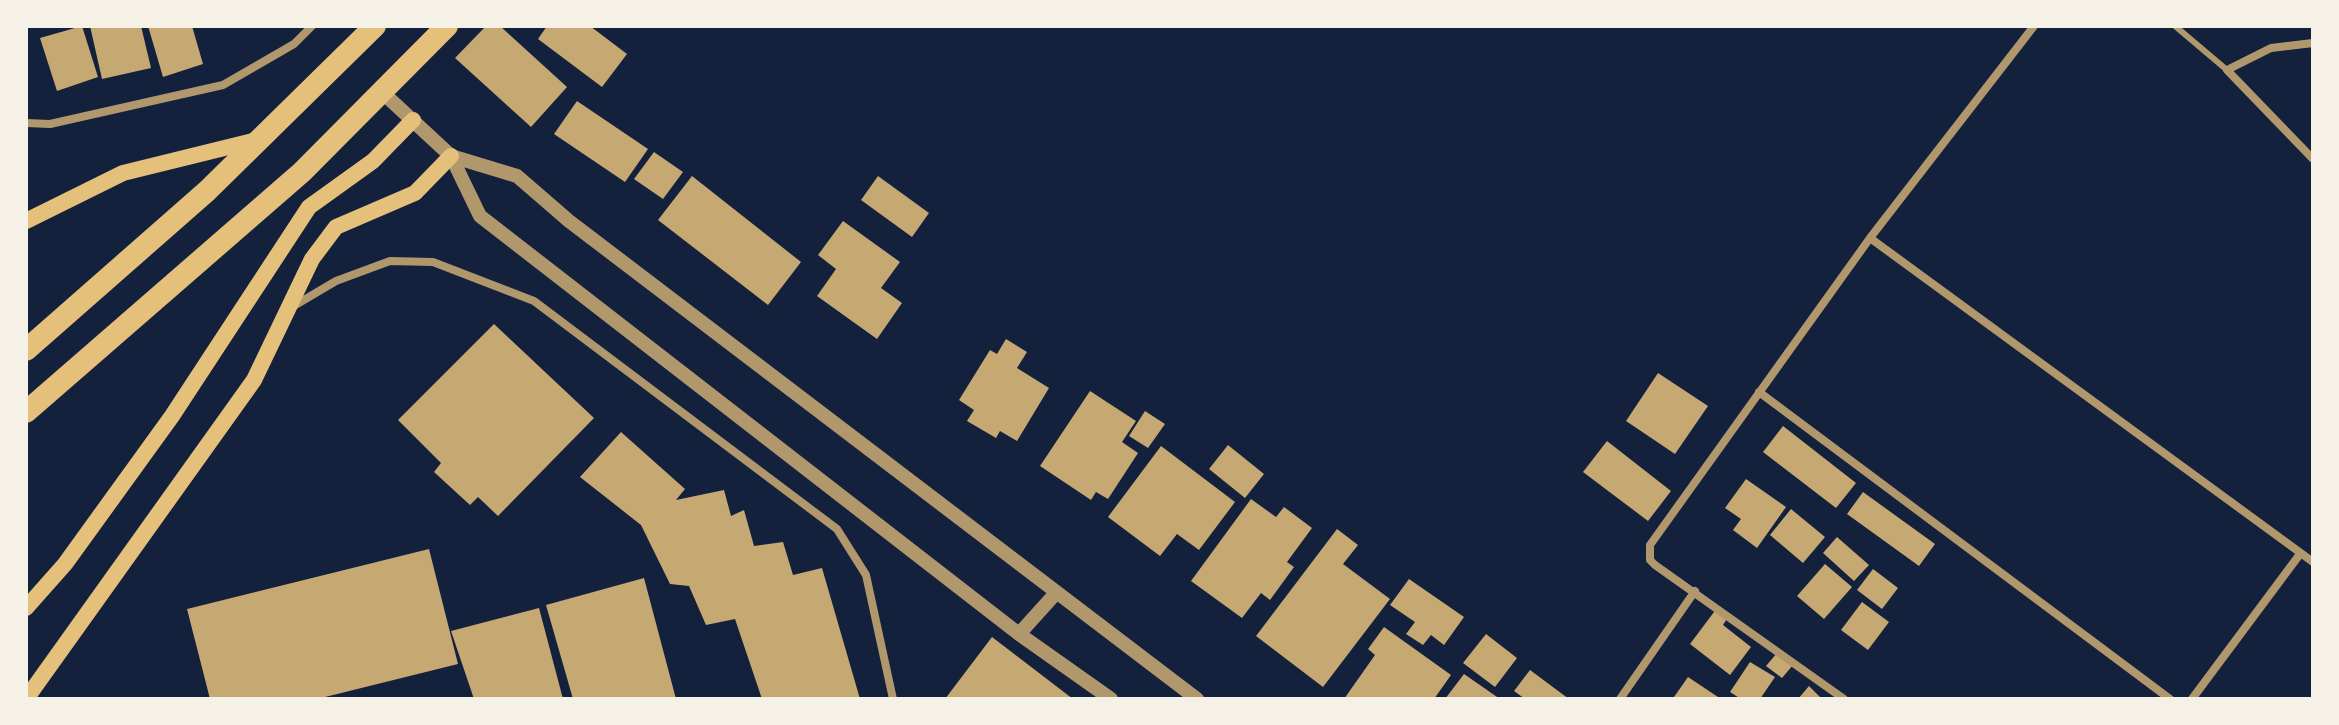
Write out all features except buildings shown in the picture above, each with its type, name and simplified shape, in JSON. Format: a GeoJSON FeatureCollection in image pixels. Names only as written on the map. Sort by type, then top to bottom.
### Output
{"type":"FeatureCollection","features":[{"type":"Feature","properties":{"kind":"highway"},"geometry":{"type":"LineString","coordinates":[[26,350],[261,139],[375,26]]}},
{"type":"Feature","properties":{"kind":"highway"},"geometry":{"type":"LineString","coordinates":[[26,412],[302,172],[447,26]]}},
{"type":"Feature","properties":{"kind":"main road"},"geometry":{"type":"LineString","coordinates":[[26,608],[65,564],[172,416],[309,207],[373,161],[413,120]]}},
{"type":"Feature","properties":{"kind":"main road"},"geometry":{"type":"LineString","coordinates":[[26,221],[123,173],[261,139]]}},
{"type":"Feature","properties":{"kind":"main road"},"geometry":{"type":"LineString","coordinates":[[26,699],[254,380],[312,259],[336,227],[415,193],[451,156]]}},
{"type":"Feature","properties":{"kind":"street"},"geometry":{"type":"LineString","coordinates":[[26,123],[50,124],[223,85],[294,44],[312,26]]}},
{"type":"Feature","properties":{"kind":"street"},"geometry":{"type":"LineString","coordinates":[[1844,699],[1650,560],[1650,545],[1870,238],[2034,26]]}},
{"type":"Feature","properties":{"kind":"street"},"geometry":{"type":"LineString","coordinates":[[2313,43],[2271,48],[2227,70],[2313,159]]}},
{"type":"Feature","properties":{"kind":"street"},"geometry":{"type":"LineString","coordinates":[[382,92],[451,156],[480,216],[1019,634],[1111,699]]}},
{"type":"Feature","properties":{"kind":"street"},"geometry":{"type":"LineString","coordinates":[[451,156],[517,176],[569,221],[1197,699]]}},
{"type":"Feature","properties":{"kind":"street"},"geometry":{"type":"LineString","coordinates":[[1870,238],[2313,562]]}},
{"type":"Feature","properties":{"kind":"street"},"geometry":{"type":"LineString","coordinates":[[291,308],[336,281],[390,261],[433,262],[534,301],[837,529],[866,575],[893,699]]}},
{"type":"Feature","properties":{"kind":"street"},"geometry":{"type":"LineString","coordinates":[[1759,392],[2170,699]]}},
{"type":"Feature","properties":{"kind":"street"},"geometry":{"type":"LineString","coordinates":[[2192,699],[2300,554]]}},
{"type":"Feature","properties":{"kind":"street"},"geometry":{"type":"LineString","coordinates":[[1620,699],[1695,591]]}},
{"type":"Feature","properties":{"kind":"street"},"geometry":{"type":"LineString","coordinates":[[1019,634],[1056,593]]}},
{"type":"Feature","properties":{"kind":"lane"},"geometry":{"type":"LineString","coordinates":[[2175,26],[2227,70]]}}]}
